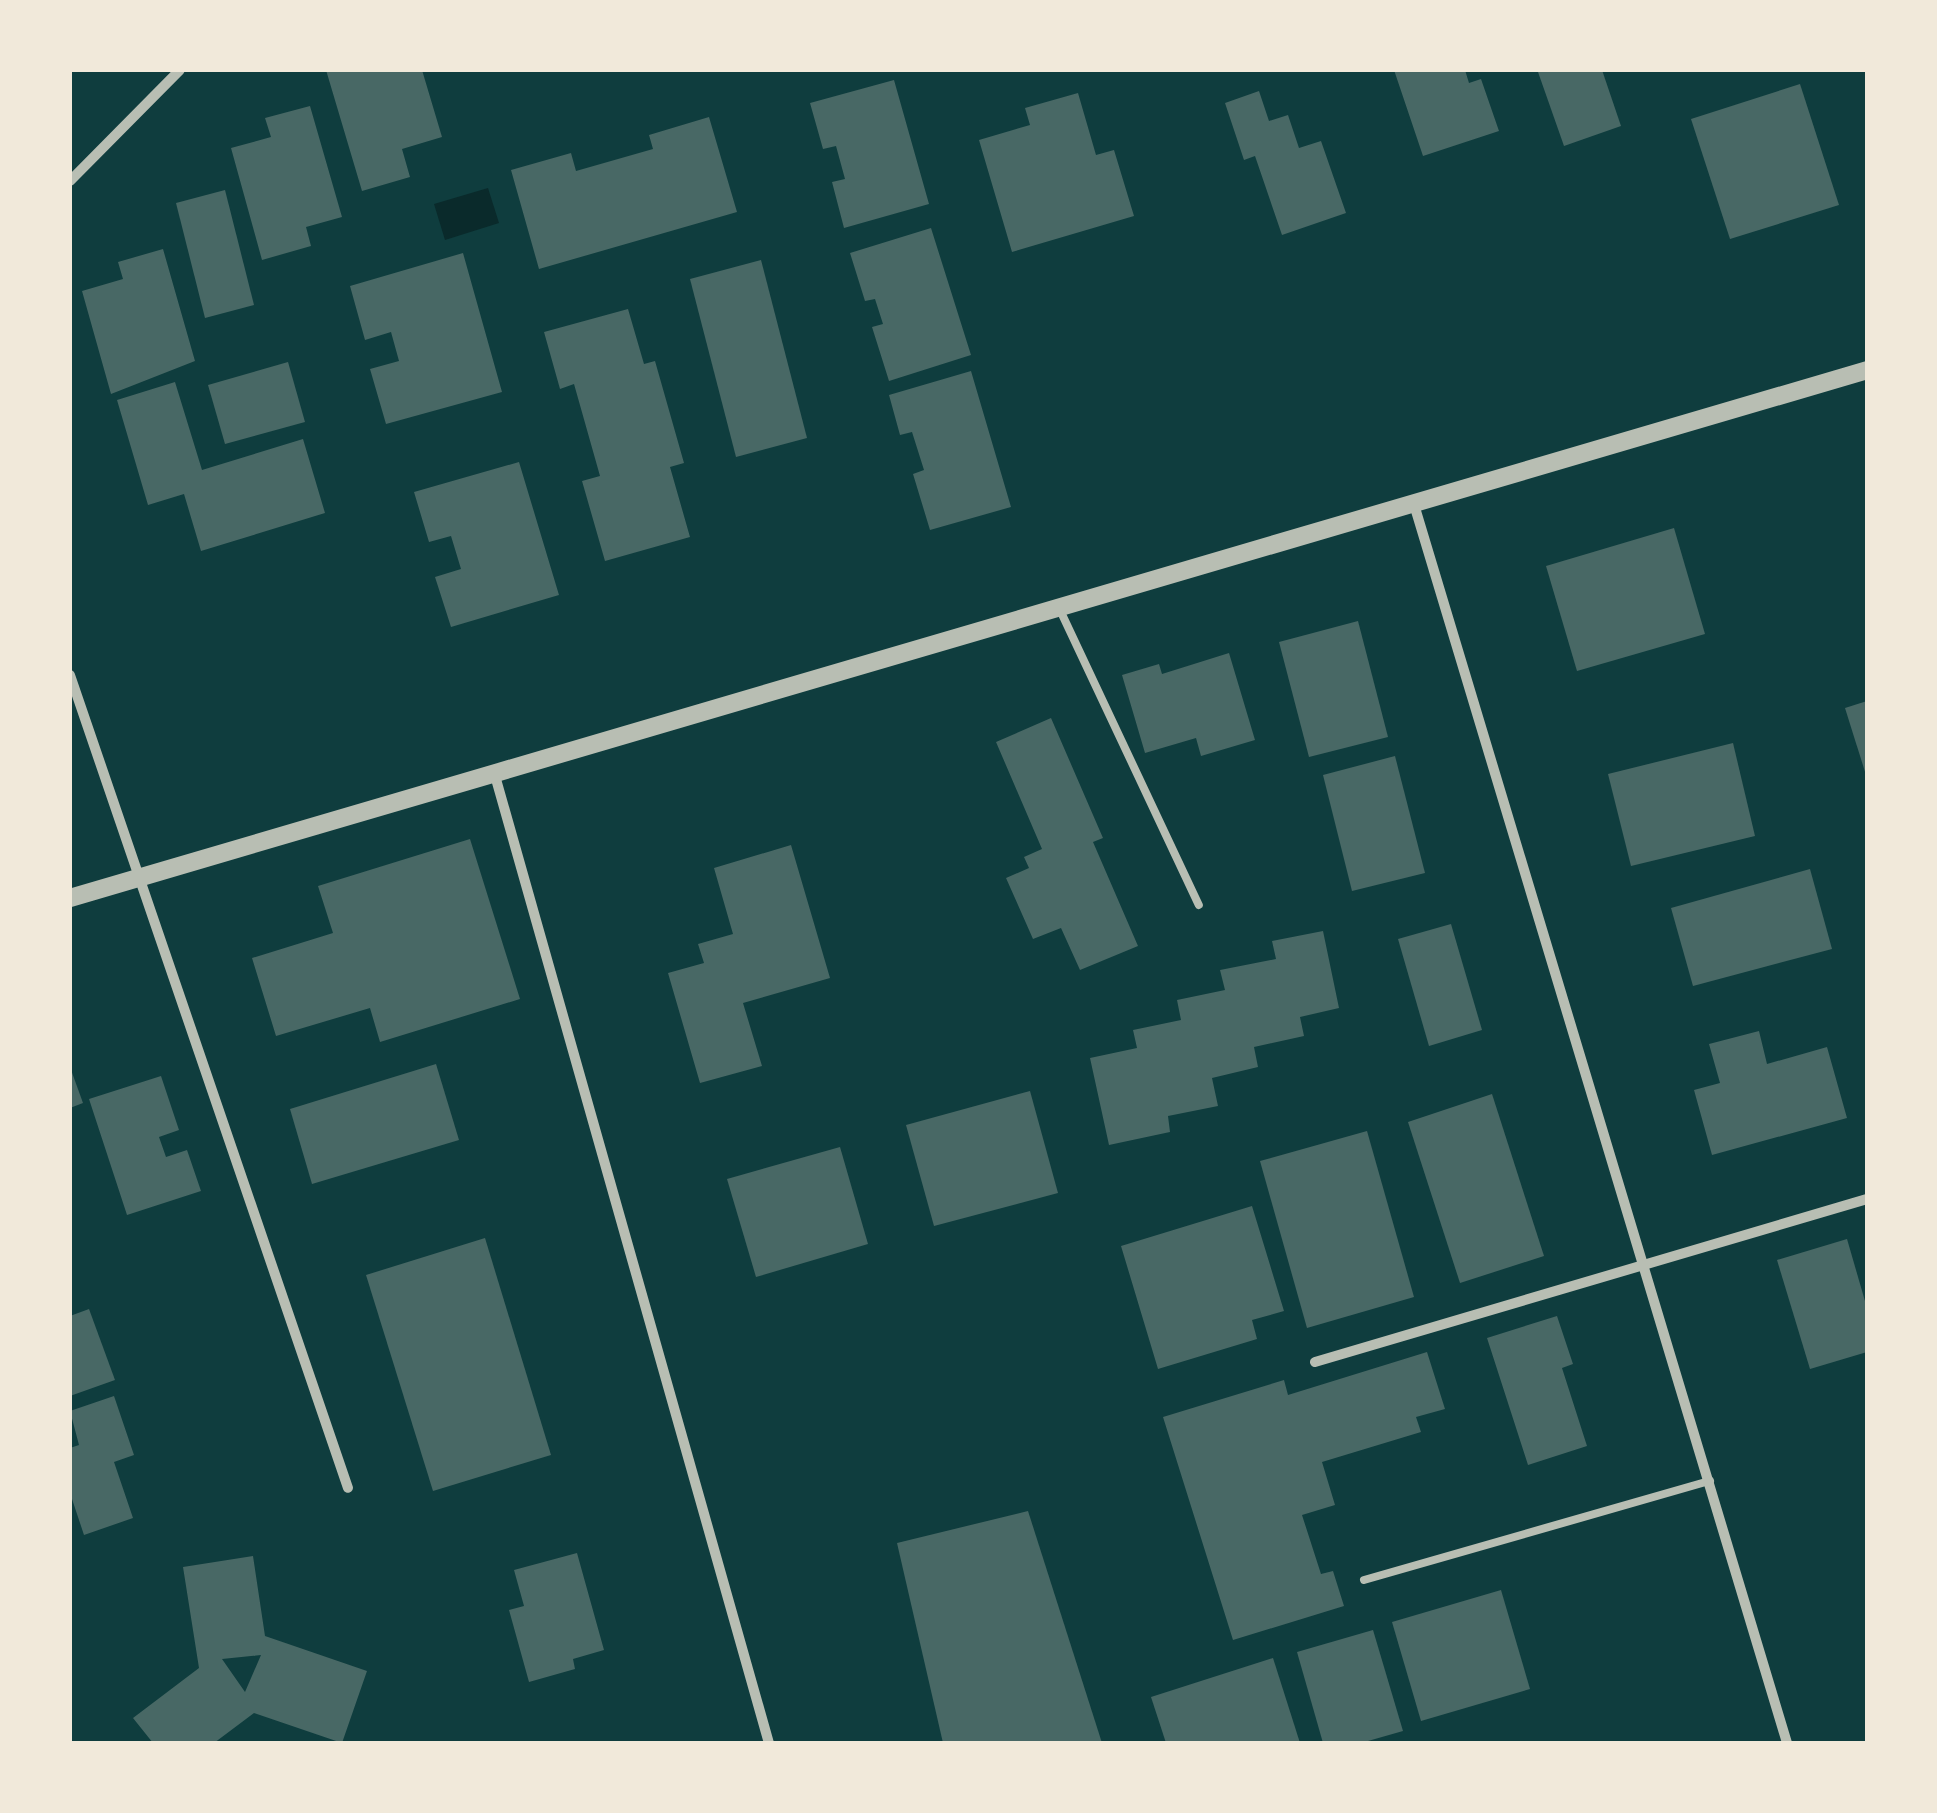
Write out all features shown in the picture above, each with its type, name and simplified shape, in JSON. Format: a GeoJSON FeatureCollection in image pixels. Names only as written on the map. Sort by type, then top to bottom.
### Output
{"type":"FeatureCollection","features":[{"type":"Feature","properties":{"kind":"street"},"geometry":{"type":"LineString","coordinates":[[70,182],[180,70]]}},
{"type":"Feature","properties":{"kind":"street"},"geometry":{"type":"LineString","coordinates":[[70,898],[1867,370]]}},
{"type":"Feature","properties":{"kind":"street"},"geometry":{"type":"LineString","coordinates":[[1413,502],[1787,1743]]}},
{"type":"Feature","properties":{"kind":"street"},"geometry":{"type":"LineString","coordinates":[[70,675],[144,876],[348,1488]]}},
{"type":"Feature","properties":{"kind":"street"},"geometry":{"type":"LineString","coordinates":[[494,772],[769,1743]]}},
{"type":"Feature","properties":{"kind":"street"},"geometry":{"type":"LineString","coordinates":[[1316,1362],[1867,1199]]}},
{"type":"Feature","properties":{"kind":"lane"},"geometry":{"type":"LineString","coordinates":[[1058,606],[1199,905]]}},
{"type":"Feature","properties":{"kind":"lane"},"geometry":{"type":"LineString","coordinates":[[1364,1580],[1710,1481]]}},
{"type":"Feature","properties":{"kind":"water"},"geometry":{"type":"Polygon","coordinates":[[[488,188],[499,223],[445,240],[434,204],[488,188]]]}},
{"type":"Feature","properties":{"kind":"building"},"geometry":{"type":"Polygon","coordinates":[[[326,70],[422,70],[442,137],[402,149],[410,177],[362,191],[326,70]]]}},
{"type":"Feature","properties":{"kind":"building"},"geometry":{"type":"Polygon","coordinates":[[[1394,70],[1465,70],[1469,83],[1481,79],[1499,131],[1423,156],[1394,70]]]}},
{"type":"Feature","properties":{"kind":"building"},"geometry":{"type":"Polygon","coordinates":[[[1602,70],[1621,126],[1564,146],[1538,72],[1602,70]]]}},
{"type":"Feature","properties":{"kind":"building"},"geometry":{"type":"Polygon","coordinates":[[[894,80],[929,204],[844,228],[832,182],[845,179],[836,146],[823,149],[810,103],[894,80]]]}},
{"type":"Feature","properties":{"kind":"building"},"geometry":{"type":"Polygon","coordinates":[[[1800,84],[1839,205],[1730,239],[1691,119],[1800,84]]]}},
{"type":"Feature","properties":{"kind":"building"},"geometry":{"type":"Polygon","coordinates":[[[1259,91],[1269,121],[1288,115],[1299,148],[1321,141],[1346,213],[1282,235],[1255,156],[1244,160],[1225,103],[1259,91]]]}},
{"type":"Feature","properties":{"kind":"building"},"geometry":{"type":"Polygon","coordinates":[[[1078,93],[1096,155],[1114,150],[1134,216],[1012,252],[979,140],[1030,125],[1025,108],[1078,93]]]}},
{"type":"Feature","properties":{"kind":"building"},"geometry":{"type":"Polygon","coordinates":[[[310,106],[342,217],[306,227],[311,246],[262,260],[231,148],[271,137],[265,118],[310,106]]]}},
{"type":"Feature","properties":{"kind":"building"},"geometry":{"type":"Polygon","coordinates":[[[709,117],[737,212],[539,269],[511,170],[571,153],[576,171],[653,149],[649,135],[709,117]]]}},
{"type":"Feature","properties":{"kind":"building"},"geometry":{"type":"Polygon","coordinates":[[[225,190],[254,305],[205,318],[176,203],[225,190]]]}},
{"type":"Feature","properties":{"kind":"building"},"geometry":{"type":"Polygon","coordinates":[[[931,228],[971,355],[889,381],[872,327],[883,324],[875,299],[865,301],[850,253],[931,228]]]}},
{"type":"Feature","properties":{"kind":"building"},"geometry":{"type":"Polygon","coordinates":[[[163,249],[195,361],[111,394],[82,291],[123,279],[118,262],[163,249]]]}},
{"type":"Feature","properties":{"kind":"building"},"geometry":{"type":"Polygon","coordinates":[[[463,253],[502,392],[386,424],[370,369],[399,361],[391,332],[365,340],[350,286],[463,253]]]}},
{"type":"Feature","properties":{"kind":"building"},"geometry":{"type":"Polygon","coordinates":[[[761,260],[807,438],[736,457],[690,279],[761,260]]]}},
{"type":"Feature","properties":{"kind":"building"},"geometry":{"type":"Polygon","coordinates":[[[628,309],[644,364],[655,361],[684,463],[670,467],[690,537],[605,561],[582,481],[600,476],[574,384],[560,389],[544,332],[628,309]]]}},
{"type":"Feature","properties":{"kind":"building"},"geometry":{"type":"Polygon","coordinates":[[[288,362],[305,422],[225,444],[208,385],[288,362]]]}},
{"type":"Feature","properties":{"kind":"building"},"geometry":{"type":"Polygon","coordinates":[[[971,371],[1011,507],[930,530],[913,474],[924,470],[912,432],[900,435],[889,395],[971,371]]]}},
{"type":"Feature","properties":{"kind":"building"},"geometry":{"type":"Polygon","coordinates":[[[175,382],[202,470],[303,439],[325,513],[201,551],[184,494],[148,505],[117,400],[175,382]]]}},
{"type":"Feature","properties":{"kind":"building"},"geometry":{"type":"Polygon","coordinates":[[[519,462],[559,595],[451,627],[435,577],[461,569],[451,536],[429,542],[414,492],[519,462]]]}},
{"type":"Feature","properties":{"kind":"building"},"geometry":{"type":"Polygon","coordinates":[[[1674,528],[1705,634],[1577,671],[1546,566],[1674,528]]]}},
{"type":"Feature","properties":{"kind":"building"},"geometry":{"type":"Polygon","coordinates":[[[1358,621],[1388,737],[1309,757],[1279,642],[1358,621]]]}},
{"type":"Feature","properties":{"kind":"building"},"geometry":{"type":"Polygon","coordinates":[[[1229,653],[1255,740],[1201,756],[1196,738],[1145,753],[1122,675],[1159,664],[1162,674],[1229,653]]]}},
{"type":"Feature","properties":{"kind":"building"},"geometry":{"type":"Polygon","coordinates":[[[1867,701],[1867,775],[1866,775],[1845,708],[1867,701]]]}},
{"type":"Feature","properties":{"kind":"building"},"geometry":{"type":"Polygon","coordinates":[[[1051,718],[1103,838],[1093,842],[1138,946],[1080,970],[1061,928],[1033,939],[1006,878],[1029,868],[1024,857],[1042,849],[996,742],[1051,718]]]}},
{"type":"Feature","properties":{"kind":"building"},"geometry":{"type":"Polygon","coordinates":[[[1733,743],[1755,836],[1631,866],[1608,774],[1733,743]]]}},
{"type":"Feature","properties":{"kind":"building"},"geometry":{"type":"Polygon","coordinates":[[[1395,756],[1425,873],[1352,891],[1323,775],[1395,756]]]}},
{"type":"Feature","properties":{"kind":"building"},"geometry":{"type":"Polygon","coordinates":[[[470,839],[520,999],[380,1042],[370,1008],[276,1036],[252,958],[333,933],[318,886],[470,839]]]}},
{"type":"Feature","properties":{"kind":"building"},"geometry":{"type":"Polygon","coordinates":[[[791,845],[830,978],[743,1003],[762,1066],[700,1083],[668,973],[704,963],[698,944],[733,934],[714,868],[791,845]]]}},
{"type":"Feature","properties":{"kind":"building"},"geometry":{"type":"Polygon","coordinates":[[[1810,869],[1832,949],[1693,986],[1671,908],[1810,869]]]}},
{"type":"Feature","properties":{"kind":"building"},"geometry":{"type":"Polygon","coordinates":[[[1451,924],[1482,1030],[1429,1046],[1398,939],[1451,924]]]}},
{"type":"Feature","properties":{"kind":"building"},"geometry":{"type":"Polygon","coordinates":[[[1323,931],[1339,1008],[1300,1017],[1304,1036],[1254,1047],[1258,1067],[1212,1078],[1218,1106],[1168,1116],[1170,1132],[1109,1145],[1090,1058],[1137,1048],[1133,1030],[1181,1020],[1177,1000],[1225,990],[1220,970],[1276,959],[1272,941],[1323,931]]]}},
{"type":"Feature","properties":{"kind":"building"},"geometry":{"type":"Polygon","coordinates":[[[1759,1031],[1767,1064],[1827,1047],[1847,1118],[1712,1155],[1694,1090],[1720,1083],[1709,1044],[1759,1031]]]}},
{"type":"Feature","properties":{"kind":"building"},"geometry":{"type":"Polygon","coordinates":[[[436,1064],[459,1140],[312,1184],[290,1109],[436,1064]]]}},
{"type":"Feature","properties":{"kind":"building"},"geometry":{"type":"Polygon","coordinates":[[[70,1067],[83,1103],[70,1108],[70,1067]]]}},
{"type":"Feature","properties":{"kind":"building"},"geometry":{"type":"Polygon","coordinates":[[[161,1076],[179,1130],[159,1137],[166,1157],[187,1150],[201,1191],[127,1215],[89,1099],[161,1076]]]}},
{"type":"Feature","properties":{"kind":"building"},"geometry":{"type":"Polygon","coordinates":[[[1030,1091],[1058,1193],[934,1226],[906,1125],[1030,1091]]]}},
{"type":"Feature","properties":{"kind":"building"},"geometry":{"type":"Polygon","coordinates":[[[1492,1094],[1544,1256],[1460,1283],[1408,1122],[1492,1094]]]}},
{"type":"Feature","properties":{"kind":"building"},"geometry":{"type":"Polygon","coordinates":[[[1367,1131],[1414,1297],[1307,1328],[1260,1161],[1367,1131]]]}},
{"type":"Feature","properties":{"kind":"building"},"geometry":{"type":"Polygon","coordinates":[[[840,1147],[868,1244],[756,1277],[727,1179],[840,1147]]]}},
{"type":"Feature","properties":{"kind":"building"},"geometry":{"type":"Polygon","coordinates":[[[1252,1206],[1284,1311],[1252,1320],[1257,1339],[1158,1369],[1121,1246],[1252,1206]]]}},
{"type":"Feature","properties":{"kind":"building"},"geometry":{"type":"Polygon","coordinates":[[[485,1238],[551,1455],[433,1491],[366,1275],[485,1238]]]}},
{"type":"Feature","properties":{"kind":"building"},"geometry":{"type":"Polygon","coordinates":[[[1847,1239],[1867,1308],[1867,1352],[1810,1369],[1777,1260],[1847,1239]]]}},
{"type":"Feature","properties":{"kind":"building"},"geometry":{"type":"Polygon","coordinates":[[[89,1309],[115,1380],[70,1396],[70,1316],[89,1309]]]}},
{"type":"Feature","properties":{"kind":"building"},"geometry":{"type":"Polygon","coordinates":[[[1557,1316],[1573,1364],[1562,1368],[1587,1446],[1528,1465],[1487,1338],[1557,1316]]]}},
{"type":"Feature","properties":{"kind":"building"},"geometry":{"type":"Polygon","coordinates":[[[1427,1352],[1445,1409],[1416,1417],[1421,1432],[1322,1462],[1335,1505],[1302,1515],[1321,1574],[1333,1571],[1344,1606],[1233,1640],[1163,1417],[1284,1380],[1288,1395],[1427,1352]]]}},
{"type":"Feature","properties":{"kind":"building"},"geometry":{"type":"Polygon","coordinates":[[[114,1396],[134,1455],[114,1462],[133,1518],[84,1535],[70,1493],[70,1448],[79,1445],[70,1411],[114,1396]]]}},
{"type":"Feature","properties":{"kind":"building"},"geometry":{"type":"Polygon","coordinates":[[[1028,1511],[1102,1743],[943,1743],[897,1543],[1028,1511]]]}},
{"type":"Feature","properties":{"kind":"building"},"geometry":{"type":"Polygon","coordinates":[[[577,1553],[604,1650],[573,1659],[575,1669],[529,1682],[509,1610],[524,1606],[514,1570],[577,1553]]]}},
{"type":"Feature","properties":{"kind":"building"},"geometry":{"type":"Polygon","coordinates":[[[253,1556],[265,1636],[367,1671],[342,1743],[254,1713],[214,1743],[153,1743],[133,1718],[199,1668],[183,1567],[253,1556]],[[261,1655],[222,1659],[245,1692],[261,1655]]]}},
{"type":"Feature","properties":{"kind":"building"},"geometry":{"type":"Polygon","coordinates":[[[1501,1590],[1530,1689],[1421,1721],[1392,1622],[1501,1590]]]}},
{"type":"Feature","properties":{"kind":"building"},"geometry":{"type":"Polygon","coordinates":[[[1373,1630],[1403,1731],[1361,1743],[1323,1743],[1297,1652],[1373,1630]]]}},
{"type":"Feature","properties":{"kind":"building"},"geometry":{"type":"Polygon","coordinates":[[[1273,1658],[1300,1743],[1166,1743],[1151,1697],[1273,1658]]]}}]}
